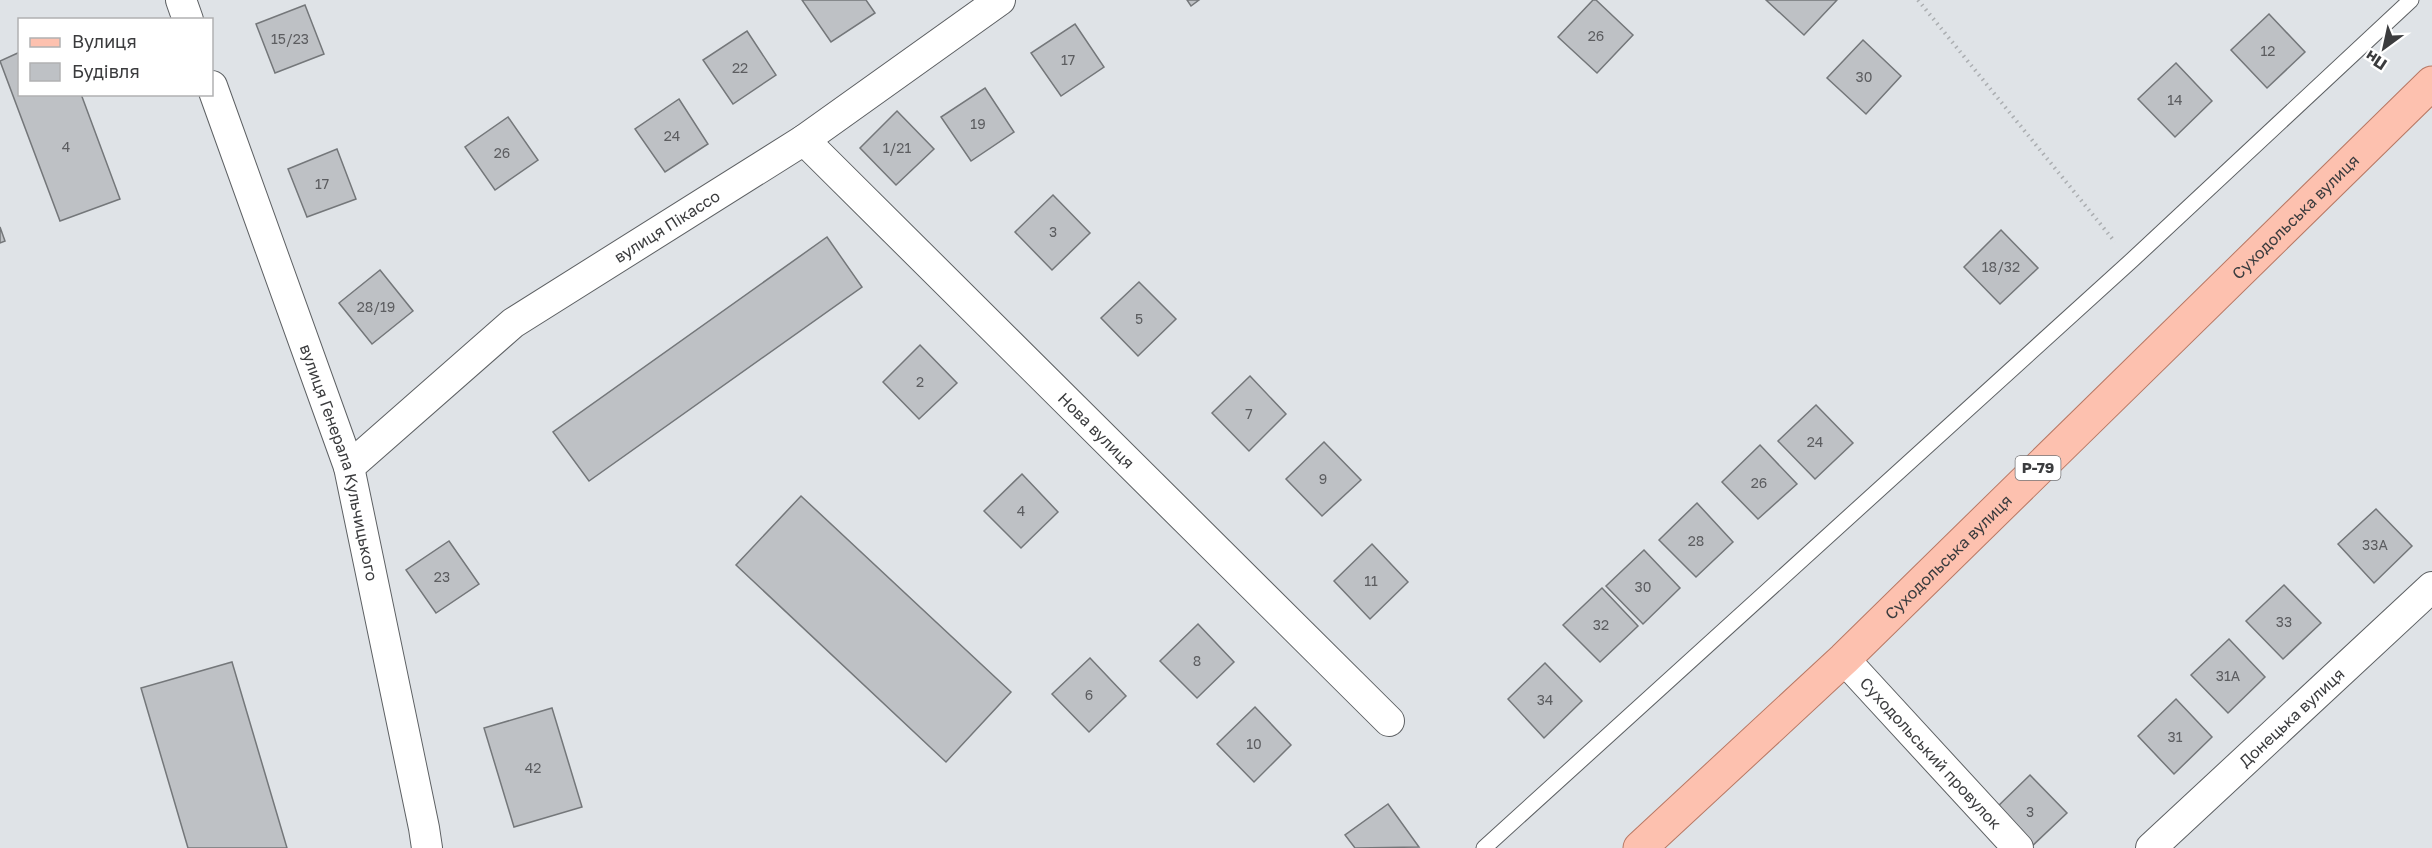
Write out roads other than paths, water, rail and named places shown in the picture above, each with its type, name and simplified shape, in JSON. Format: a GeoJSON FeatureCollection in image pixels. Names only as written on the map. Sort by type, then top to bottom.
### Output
{"type":"FeatureCollection","features":[{"type":"Feature","properties":{"kind":"main road","name":"Суходольська вулиця"},"geometry":{"type":"LineString","coordinates":[[1640,848],[1844,659],[2432,83]]}},
{"type":"Feature","properties":{"kind":"street"},"geometry":{"type":"LineString","coordinates":[[180,0],[187,18]]}},
{"type":"Feature","properties":{"kind":"street","name":"вулиця Пікассо"},"geometry":{"type":"LineString","coordinates":[[349,467],[513,323],[804,140],[1000,0]]}},
{"type":"Feature","properties":{"kind":"street","name":"вулиця Генерала Кульчицького"},"geometry":{"type":"LineString","coordinates":[[213,89],[349,467],[427,848]]}},
{"type":"Feature","properties":{"kind":"street","name":"Нова вулиця"},"geometry":{"type":"LineString","coordinates":[[804,140],[1389,721]]}},
{"type":"Feature","properties":{"kind":"street","name":"Донецька вулиця"},"geometry":{"type":"LineString","coordinates":[[2151,848],[2432,587]]}},
{"type":"Feature","properties":{"kind":"street","name":"Суходольський провулок"},"geometry":{"type":"LineString","coordinates":[[1844,659],[2018,848]]}},
{"type":"Feature","properties":{"kind":"lane"},"geometry":{"type":"LineString","coordinates":[[1484,848],[2131,261],[2411,0]]}}]}
